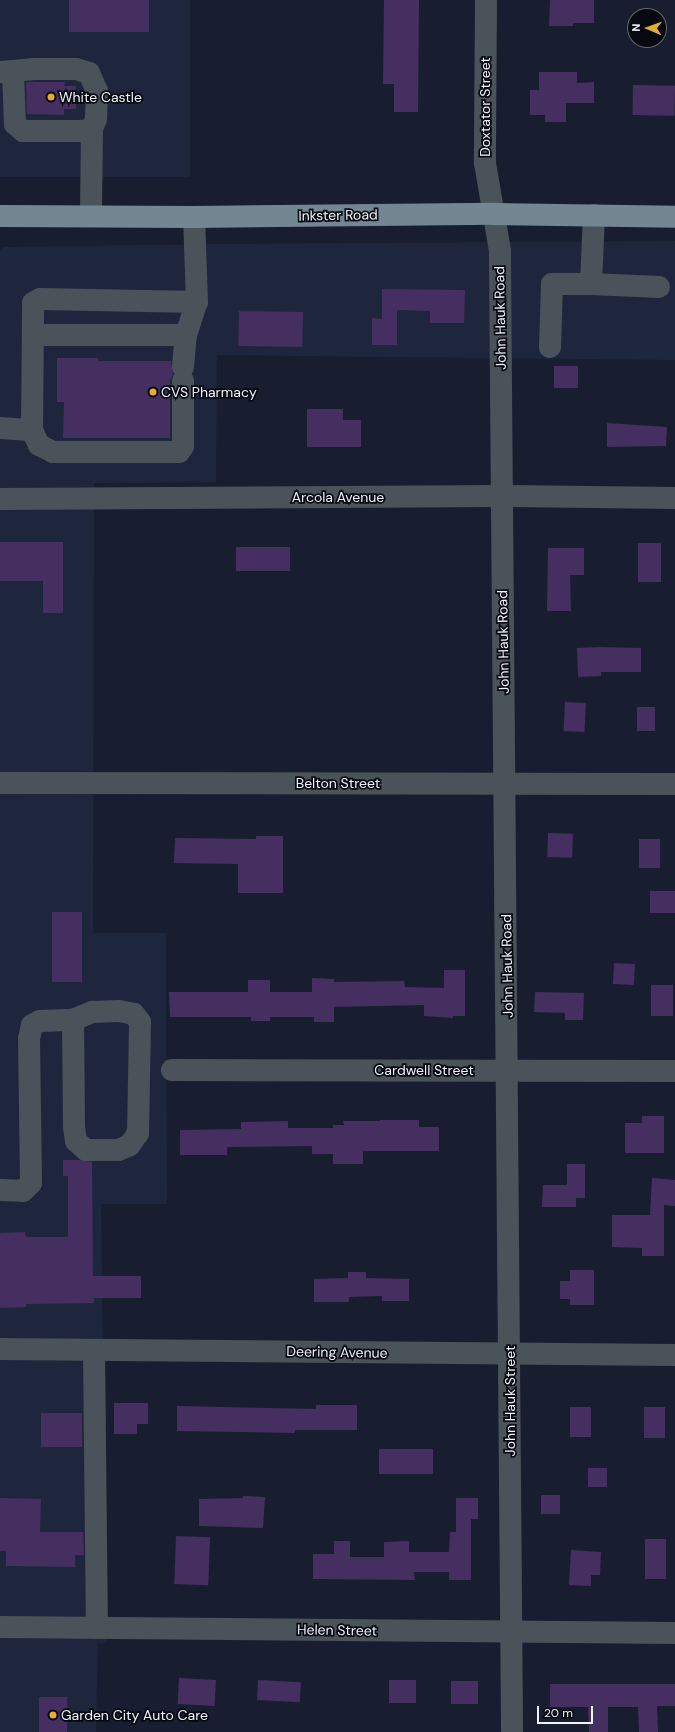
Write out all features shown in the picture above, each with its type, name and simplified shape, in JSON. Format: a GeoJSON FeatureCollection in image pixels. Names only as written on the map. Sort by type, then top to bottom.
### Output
{"type":"FeatureCollection","features":[{"type":"Feature","properties":{"kind":"main road","name":"Inkster Road"},"geometry":{"type":"LineString","coordinates":[[0,216],[194,217],[494,214],[675,217]]}},
{"type":"Feature","properties":{"kind":"street","name":"Doxtator Street"},"geometry":{"type":"LineString","coordinates":[[486,0],[485,163],[494,214]]}},
{"type":"Feature","properties":{"kind":"street"},"geometry":{"type":"LineString","coordinates":[[91,216],[92,129],[96,119],[97,90],[89,73],[76,69],[32,69],[6,72],[15,124],[23,131],[81,131],[92,129]]}},
{"type":"Feature","properties":{"kind":"street","name":"John Hauk Road"},"geometry":{"type":"LineString","coordinates":[[494,214],[500,257],[508,1071]]}},
{"type":"Feature","properties":{"kind":"street"},"geometry":{"type":"LineString","coordinates":[[590,284],[594,215]]}},
{"type":"Feature","properties":{"kind":"street"},"geometry":{"type":"LineString","coordinates":[[194,217],[197,302],[186,335],[183,374],[183,446],[179,452],[53,452],[38,445],[32,430],[33,303],[40,299],[197,302]]}},
{"type":"Feature","properties":{"kind":"street"},"geometry":{"type":"LineString","coordinates":[[550,347],[552,284],[659,287]]}},
{"type":"Feature","properties":{"kind":"street"},"geometry":{"type":"LineString","coordinates":[[33,335],[186,335]]}},
{"type":"Feature","properties":{"kind":"street"},"geometry":{"type":"LineString","coordinates":[[0,428],[32,430]]}},
{"type":"Feature","properties":{"kind":"street","name":"Arcola Avenue"},"geometry":{"type":"LineString","coordinates":[[0,499],[502,496],[675,498]]}},
{"type":"Feature","properties":{"kind":"street","name":"Belton Street"},"geometry":{"type":"LineString","coordinates":[[0,783],[675,784]]}},
{"type":"Feature","properties":{"kind":"street"},"geometry":{"type":"LineString","coordinates":[[0,1190],[23,1191],[32,1183],[29,1040],[32,1025],[40,1021],[73,1020],[92,1012],[119,1011],[134,1014],[140,1022],[138,1133],[130,1145],[118,1150],[86,1150],[76,1141],[74,1126],[73,1020]]}},
{"type":"Feature","properties":{"kind":"street","name":"Cardwell Street"},"geometry":{"type":"LineString","coordinates":[[172,1070],[675,1071]]}},
{"type":"Feature","properties":{"kind":"street","name":"John Hauk Street"},"geometry":{"type":"LineString","coordinates":[[508,1071],[512,1732]]}},
{"type":"Feature","properties":{"kind":"street","name":"Deering Avenue"},"geometry":{"type":"LineString","coordinates":[[0,1349],[675,1355]]}},
{"type":"Feature","properties":{"kind":"street"},"geometry":{"type":"LineString","coordinates":[[94,1350],[97,1628]]}},
{"type":"Feature","properties":{"kind":"street","name":"Helen Street"},"geometry":{"type":"LineString","coordinates":[[0,1627],[675,1633]]}},
{"type":"Feature","properties":{"kind":"shaded area"},"geometry":{"type":"Polygon","coordinates":[[[0,0],[190,0],[190,177],[0,177],[0,0]]]}},
{"type":"Feature","properties":{"kind":"shaded area"},"geometry":{"type":"Polygon","coordinates":[[[675,241],[675,360],[217,355],[216,482],[94,483],[93,933],[166,933],[167,1204],[101,1204],[107,1643],[98,1644],[96,1732],[0,1732],[0,250],[3,247],[212,244],[675,241]]]}},
{"type":"Feature","properties":{"kind":"building"},"geometry":{"type":"Polygon","coordinates":[[[69,0],[149,0],[149,32],[69,32],[69,0]]]}},
{"type":"Feature","properties":{"kind":"building"},"geometry":{"type":"Polygon","coordinates":[[[384,0],[419,0],[418,112],[394,112],[394,84],[383,84],[384,0]]]}},
{"type":"Feature","properties":{"kind":"building"},"geometry":{"type":"Polygon","coordinates":[[[550,0],[594,0],[594,23],[573,23],[573,26],[549,26],[550,0]]]}},
{"type":"Feature","properties":{"kind":"building"},"geometry":{"type":"Polygon","coordinates":[[[539,72],[577,72],[577,83],[594,82],[594,103],[566,103],[566,122],[545,122],[545,115],[530,115],[530,90],[539,90],[539,72]]]}},
{"type":"Feature","properties":{"kind":"building","name":"White Castle"},"geometry":{"type":"Polygon","coordinates":[[[26,82],[65,82],[64,86],[76,86],[76,109],[64,109],[64,115],[27,114],[26,82]]]}},
{"type":"Feature","properties":{"kind":"building"},"geometry":{"type":"Polygon","coordinates":[[[633,85],[675,86],[674,116],[632,115],[633,85]]]}},
{"type":"Feature","properties":{"kind":"building"},"geometry":{"type":"Polygon","coordinates":[[[382,289],[465,290],[464,323],[430,323],[430,311],[397,310],[397,345],[372,345],[372,318],[382,319],[382,289]]]}},
{"type":"Feature","properties":{"kind":"building"},"geometry":{"type":"Polygon","coordinates":[[[239,311],[303,312],[302,347],[238,346],[239,311]]]}},
{"type":"Feature","properties":{"kind":"building","name":"CVS Pharmacy"},"geometry":{"type":"Polygon","coordinates":[[[57,358],[98,358],[98,361],[171,361],[173,374],[170,381],[170,438],[63,438],[64,402],[57,402],[57,358]]]}},
{"type":"Feature","properties":{"kind":"building"},"geometry":{"type":"Polygon","coordinates":[[[554,366],[578,366],[578,388],[554,388],[554,366]]]}},
{"type":"Feature","properties":{"kind":"building"},"geometry":{"type":"Polygon","coordinates":[[[307,409],[343,409],[343,420],[361,420],[361,447],[307,447],[307,409]]]}},
{"type":"Feature","properties":{"kind":"building"},"geometry":{"type":"Polygon","coordinates":[[[607,423],[667,427],[666,446],[607,447],[607,423]]]}},
{"type":"Feature","properties":{"kind":"building"},"geometry":{"type":"Polygon","coordinates":[[[0,542],[63,542],[63,613],[43,613],[43,581],[0,581],[0,542]]]}},
{"type":"Feature","properties":{"kind":"building"},"geometry":{"type":"Polygon","coordinates":[[[638,543],[661,543],[661,582],[638,582],[638,543]]]}},
{"type":"Feature","properties":{"kind":"building"},"geometry":{"type":"Polygon","coordinates":[[[236,547],[290,547],[290,571],[236,571],[236,547]]]}},
{"type":"Feature","properties":{"kind":"building"},"geometry":{"type":"Polygon","coordinates":[[[548,548],[584,548],[584,575],[570,575],[571,611],[547,611],[548,548]]]}},
{"type":"Feature","properties":{"kind":"building"},"geometry":{"type":"Polygon","coordinates":[[[577,648],[641,648],[641,672],[601,672],[601,676],[578,677],[577,648]]]}},
{"type":"Feature","properties":{"kind":"building"},"geometry":{"type":"Polygon","coordinates":[[[565,702],[586,703],[584,732],[563,731],[565,702]]]}},
{"type":"Feature","properties":{"kind":"building"},"geometry":{"type":"Polygon","coordinates":[[[637,707],[655,707],[655,731],[637,731],[637,707]]]}},
{"type":"Feature","properties":{"kind":"building"},"geometry":{"type":"Polygon","coordinates":[[[548,833],[573,834],[572,858],[547,857],[548,833]]]}},
{"type":"Feature","properties":{"kind":"building"},"geometry":{"type":"Polygon","coordinates":[[[256,836],[283,836],[283,893],[238,893],[238,864],[174,863],[175,838],[256,839],[256,836]]]}},
{"type":"Feature","properties":{"kind":"building"},"geometry":{"type":"Polygon","coordinates":[[[639,839],[660,839],[660,868],[639,868],[639,839]]]}},
{"type":"Feature","properties":{"kind":"building"},"geometry":{"type":"Polygon","coordinates":[[[650,891],[675,891],[675,913],[650,913],[650,891]]]}},
{"type":"Feature","properties":{"kind":"building"},"geometry":{"type":"Polygon","coordinates":[[[52,912],[82,912],[82,982],[52,982],[52,912]]]}},
{"type":"Feature","properties":{"kind":"building"},"geometry":{"type":"Polygon","coordinates":[[[614,963],[635,964],[634,985],[613,984],[614,963]]]}},
{"type":"Feature","properties":{"kind":"building"},"geometry":{"type":"Polygon","coordinates":[[[444,970],[465,970],[465,1016],[453,1016],[453,1018],[424,1016],[424,1005],[334,1007],[334,1022],[314,1022],[314,1017],[270,1017],[270,1021],[251,1021],[251,1017],[170,1017],[169,992],[248,992],[248,980],[270,980],[270,992],[312,992],[312,978],[334,979],[334,982],[404,981],[405,987],[444,988],[444,970]]]}},
{"type":"Feature","properties":{"kind":"building"},"geometry":{"type":"Polygon","coordinates":[[[651,985],[673,985],[673,1016],[651,1016],[651,985]]]}},
{"type":"Feature","properties":{"kind":"building"},"geometry":{"type":"Polygon","coordinates":[[[535,992],[584,993],[583,1020],[565,1020],[565,1013],[534,1012],[535,992]]]}},
{"type":"Feature","properties":{"kind":"building"},"geometry":{"type":"Polygon","coordinates":[[[642,1116],[664,1116],[664,1153],[625,1153],[625,1123],[642,1123],[642,1116]]]}},
{"type":"Feature","properties":{"kind":"building"},"geometry":{"type":"Polygon","coordinates":[[[419,1120],[419,1127],[439,1127],[439,1151],[363,1151],[363,1164],[333,1164],[333,1154],[312,1154],[312,1146],[227,1147],[227,1155],[180,1155],[180,1130],[241,1129],[241,1122],[288,1121],[288,1128],[333,1128],[333,1125],[344,1125],[343,1121],[419,1120]]]}},
{"type":"Feature","properties":{"kind":"building"},"geometry":{"type":"Polygon","coordinates":[[[63,1160],[92,1162],[93,1276],[141,1276],[141,1298],[94,1298],[94,1303],[26,1304],[26,1307],[0,1308],[0,1233],[25,1232],[26,1237],[68,1237],[68,1176],[63,1176],[63,1160]]]}},
{"type":"Feature","properties":{"kind":"building"},"geometry":{"type":"Polygon","coordinates":[[[567,1164],[585,1164],[585,1198],[576,1198],[576,1207],[542,1207],[543,1185],[567,1185],[567,1164]]]}},
{"type":"Feature","properties":{"kind":"building"},"geometry":{"type":"Polygon","coordinates":[[[652,1178],[675,1180],[675,1206],[664,1205],[664,1256],[642,1256],[642,1248],[612,1247],[612,1215],[650,1215],[652,1178]]]}},
{"type":"Feature","properties":{"kind":"building"},"geometry":{"type":"Polygon","coordinates":[[[570,1270],[594,1270],[594,1305],[570,1305],[570,1299],[560,1299],[560,1281],[570,1281],[570,1270]]]}},
{"type":"Feature","properties":{"kind":"building"},"geometry":{"type":"Polygon","coordinates":[[[348,1272],[366,1272],[366,1278],[409,1279],[409,1301],[382,1301],[382,1296],[349,1297],[349,1302],[314,1302],[314,1279],[348,1278],[348,1272]]]}},
{"type":"Feature","properties":{"kind":"building"},"geometry":{"type":"Polygon","coordinates":[[[114,1403],[148,1403],[148,1424],[137,1424],[137,1434],[114,1434],[114,1403]]]}},
{"type":"Feature","properties":{"kind":"building"},"geometry":{"type":"Polygon","coordinates":[[[316,1405],[357,1405],[357,1430],[295,1430],[295,1433],[177,1431],[177,1406],[316,1409],[316,1405]]]}},
{"type":"Feature","properties":{"kind":"building"},"geometry":{"type":"Polygon","coordinates":[[[570,1407],[591,1407],[591,1437],[570,1437],[570,1407]]]}},
{"type":"Feature","properties":{"kind":"building"},"geometry":{"type":"Polygon","coordinates":[[[644,1407],[665,1407],[665,1438],[644,1438],[644,1407]]]}},
{"type":"Feature","properties":{"kind":"building"},"geometry":{"type":"Polygon","coordinates":[[[41,1413],[82,1413],[82,1447],[41,1447],[41,1413]]]}},
{"type":"Feature","properties":{"kind":"building"},"geometry":{"type":"Polygon","coordinates":[[[379,1449],[433,1449],[433,1474],[379,1474],[379,1449]]]}},
{"type":"Feature","properties":{"kind":"building"},"geometry":{"type":"Polygon","coordinates":[[[588,1468],[607,1468],[607,1487],[588,1487],[588,1468]]]}},
{"type":"Feature","properties":{"kind":"building"},"geometry":{"type":"Polygon","coordinates":[[[541,1495],[560,1495],[560,1514],[541,1514],[541,1495]]]}},
{"type":"Feature","properties":{"kind":"building"},"geometry":{"type":"Polygon","coordinates":[[[243,1496],[265,1497],[263,1528],[199,1526],[199,1499],[243,1498],[243,1496]]]}},
{"type":"Feature","properties":{"kind":"building"},"geometry":{"type":"Polygon","coordinates":[[[0,1498],[41,1499],[40,1532],[83,1532],[84,1555],[75,1555],[75,1567],[6,1566],[6,1551],[0,1551],[0,1498]]]}},
{"type":"Feature","properties":{"kind":"building"},"geometry":{"type":"Polygon","coordinates":[[[456,1498],[478,1498],[478,1519],[471,1519],[471,1580],[449,1580],[449,1572],[414,1572],[415,1580],[313,1579],[313,1554],[334,1554],[334,1541],[350,1541],[350,1557],[384,1557],[384,1542],[409,1541],[409,1552],[449,1552],[450,1532],[456,1532],[456,1498]]]}},
{"type":"Feature","properties":{"kind":"building"},"geometry":{"type":"Polygon","coordinates":[[[176,1536],[210,1537],[208,1585],[174,1584],[176,1536]]]}},
{"type":"Feature","properties":{"kind":"building"},"geometry":{"type":"Polygon","coordinates":[[[645,1539],[666,1539],[666,1579],[645,1579],[645,1539]]]}},
{"type":"Feature","properties":{"kind":"building"},"geometry":{"type":"Polygon","coordinates":[[[571,1550],[601,1552],[600,1575],[591,1575],[591,1586],[569,1585],[571,1550]]]}},
{"type":"Feature","properties":{"kind":"building"},"geometry":{"type":"Polygon","coordinates":[[[179,1678],[216,1680],[215,1706],[178,1704],[179,1678]]]}},
{"type":"Feature","properties":{"kind":"building"},"geometry":{"type":"Polygon","coordinates":[[[258,1680],[301,1682],[300,1702],[257,1700],[258,1680]]]}},
{"type":"Feature","properties":{"kind":"building"},"geometry":{"type":"Polygon","coordinates":[[[389,1680],[416,1680],[416,1703],[389,1703],[389,1680]]]}},
{"type":"Feature","properties":{"kind":"building"},"geometry":{"type":"Polygon","coordinates":[[[451,1681],[478,1681],[478,1704],[451,1704],[451,1681]]]}},
{"type":"Feature","properties":{"kind":"building"},"geometry":{"type":"Polygon","coordinates":[[[550,1684],[675,1684],[675,1706],[657,1706],[658,1732],[639,1732],[638,1707],[608,1707],[608,1732],[589,1732],[588,1707],[550,1707],[550,1684]]]}},
{"type":"Feature","properties":{"kind":"building","name":"Garden City Auto Care"},"geometry":{"type":"Polygon","coordinates":[[[39,1697],[67,1697],[67,1732],[39,1732],[39,1697]]]}},
{"type":"Feature","properties":{"kind":"place","name":"White Castle"},"geometry":{"type":"Point","coordinates":[51,97]}},
{"type":"Feature","properties":{"kind":"place","name":"CVS Pharmacy"},"geometry":{"type":"Point","coordinates":[153,392]}},
{"type":"Feature","properties":{"kind":"place","name":"Garden City Auto Care"},"geometry":{"type":"Point","coordinates":[53,1715]}}]}
